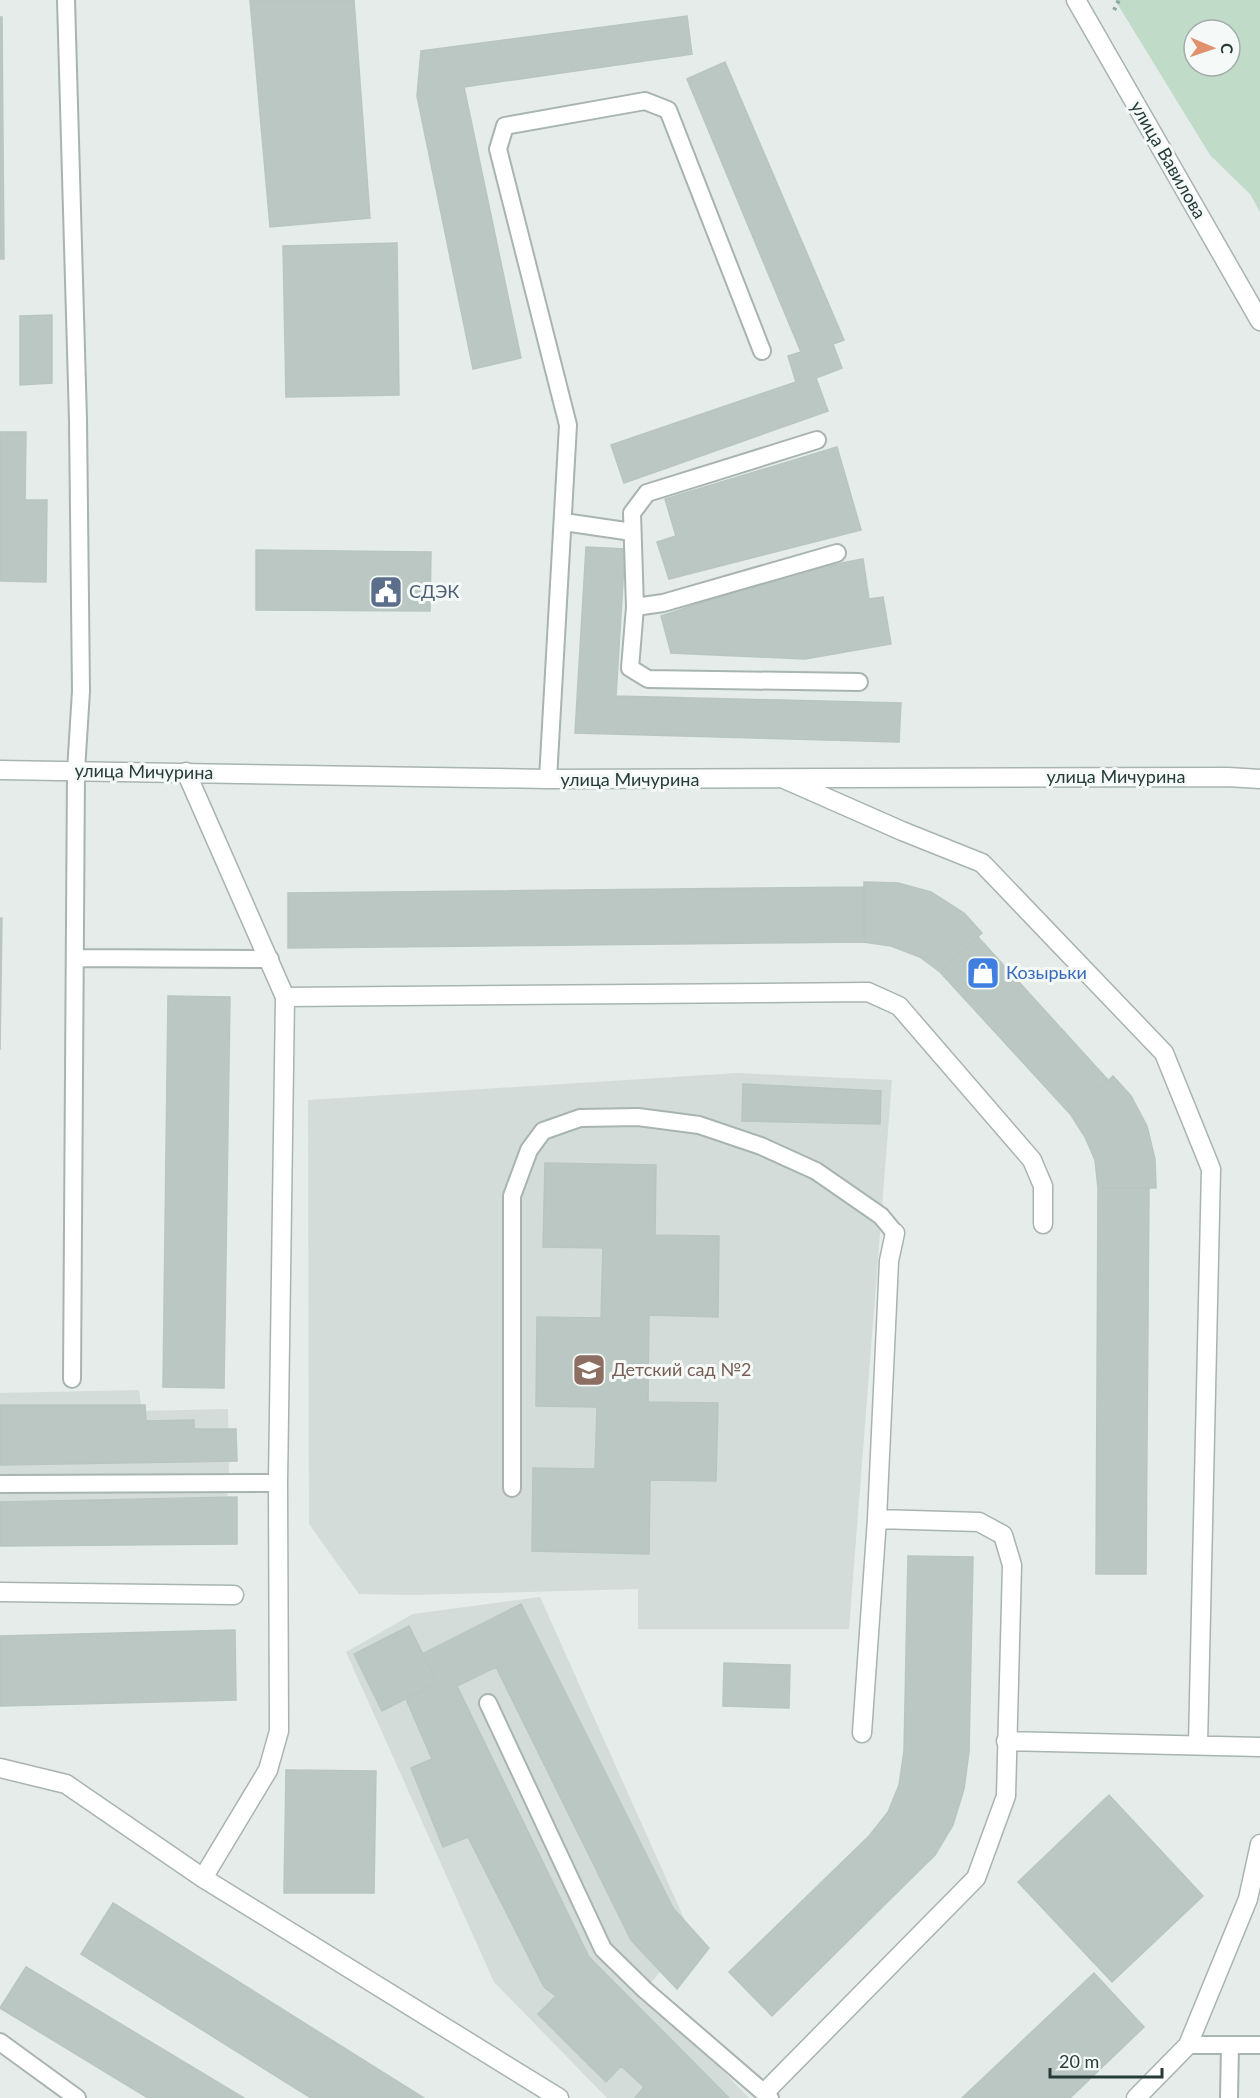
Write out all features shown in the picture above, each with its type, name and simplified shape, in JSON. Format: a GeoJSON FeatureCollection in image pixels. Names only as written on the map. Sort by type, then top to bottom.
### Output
{"type":"FeatureCollection","features":[{"type":"Feature","properties":{"kind":"street","name":"улица Вавилова"},"geometry":{"type":"LineString","coordinates":[[1076,0],[1260,321]]}},
{"type":"Feature","properties":{"kind":"street","name":"улица Мичурина"},"geometry":{"type":"LineString","coordinates":[[0,770],[548,779],[1228,777],[1260,779]]}},
{"type":"Feature","properties":{"kind":"street"},"geometry":{"type":"LineString","coordinates":[[186,772],[285,997],[278,1483],[279,1731],[268,1770],[203,1878]]}},
{"type":"Feature","properties":{"kind":"street"},"geometry":{"type":"LineString","coordinates":[[784,779],[982,863],[1164,1053],[1211,1169],[1198,1745]]}},
{"type":"Feature","properties":{"kind":"street"},"geometry":{"type":"LineString","coordinates":[[285,997],[868,992],[899,1006],[1032,1160],[1043,1186],[1043,1224]]}},
{"type":"Feature","properties":{"kind":"street"},"geometry":{"type":"LineString","coordinates":[[862,1733],[877,1519],[889,1261],[895,1233]]}},
{"type":"Feature","properties":{"kind":"street"},"geometry":{"type":"LineString","coordinates":[[768,2095],[976,1878],[1006,1796],[1012,1565],[1003,1535],[979,1522],[877,1519]]}},
{"type":"Feature","properties":{"kind":"street"},"geometry":{"type":"LineString","coordinates":[[0,1592],[234,1594]]}},
{"type":"Feature","properties":{"kind":"street"},"geometry":{"type":"LineString","coordinates":[[1006,1741],[1260,1747]]}},
{"type":"Feature","properties":{"kind":"street"},"geometry":{"type":"LineString","coordinates":[[0,1768],[66,1784],[203,1878],[559,2098]]}},
{"type":"Feature","properties":{"kind":"street"},"geometry":{"type":"LineString","coordinates":[[1136,2098],[1188,2045],[1248,1899],[1260,1844]]}},
{"type":"Feature","properties":{"kind":"lane"},"geometry":{"type":"LineString","coordinates":[[66,0],[78,420],[81,691],[76,771],[72,1378]]}},
{"type":"Feature","properties":{"kind":"lane"},"geometry":{"type":"LineString","coordinates":[[548,779],[568,425],[498,149],[505,126],[645,101],[668,110],[762,351]]}},
{"type":"Feature","properties":{"kind":"lane"},"geometry":{"type":"LineString","coordinates":[[817,440],[647,492],[632,513],[635,607],[630,668],[648,679],[859,682]]}},
{"type":"Feature","properties":{"kind":"lane"},"geometry":{"type":"LineString","coordinates":[[564,522],[632,532]]}},
{"type":"Feature","properties":{"kind":"lane"},"geometry":{"type":"LineString","coordinates":[[635,607],[663,603],[837,553]]}},
{"type":"Feature","properties":{"kind":"lane"},"geometry":{"type":"LineString","coordinates":[[75,958],[270,959]]}},
{"type":"Feature","properties":{"kind":"lane"},"geometry":{"type":"LineString","coordinates":[[512,1488],[512,1196],[529,1150],[543,1131],[580,1118],[638,1117],[699,1125],[761,1146],[816,1171],[881,1216],[895,1233]]}},
{"type":"Feature","properties":{"kind":"lane"},"geometry":{"type":"LineString","coordinates":[[0,1484],[278,1483]]}},
{"type":"Feature","properties":{"kind":"lane"},"geometry":{"type":"LineString","coordinates":[[488,1703],[603,1949],[645,1990],[768,2095]]}},
{"type":"Feature","properties":{"kind":"lane"},"geometry":{"type":"LineString","coordinates":[[0,2042],[77,2098]]}},
{"type":"Feature","properties":{"kind":"lane"},"geometry":{"type":"LineString","coordinates":[[1188,2045],[1260,2045]]}},
{"type":"Feature","properties":{"kind":"lane"},"geometry":{"type":"LineString","coordinates":[[1229,2098],[1230,2045]]}},
{"type":"Feature","properties":{"kind":"shaded area","name":"Детский сад №2"},"geometry":{"type":"Polygon","coordinates":[[[737,1073],[892,1080],[849,1629],[638,1629],[638,1589],[412,1595],[359,1594],[309,1524],[308,1100],[737,1073]]]}},
{"type":"Feature","properties":{"kind":"shaded area"},"geometry":{"type":"Polygon","coordinates":[[[139,1390],[142,1411],[228,1409],[229,1477],[225,1520],[0,1531],[0,1393],[139,1390]]]}},
{"type":"Feature","properties":{"kind":"shaded area"},"geometry":{"type":"Polygon","coordinates":[[[540,1597],[691,1934],[645,1990],[749,2098],[607,2098],[494,1982],[346,1652],[413,1614],[540,1597]]]}},
{"type":"Feature","properties":{"kind":"green space"},"geometry":{"type":"Polygon","coordinates":[[[1115,0],[1260,0],[1260,212],[1250,194],[1210,155],[1115,0]]]}},
{"type":"Feature","properties":{"kind":"building"},"geometry":{"type":"Polygon","coordinates":[[[250,0],[354,0],[370,218],[270,227],[250,0]]]}},
{"type":"Feature","properties":{"kind":"building"},"geometry":{"type":"Polygon","coordinates":[[[687,16],[692,54],[464,87],[521,358],[473,369],[417,96],[421,51],[687,16]]]}},
{"type":"Feature","properties":{"kind":"building"},"geometry":{"type":"Polygon","coordinates":[[[0,17],[2,17],[4,259],[0,259],[0,17]]]}},
{"type":"Feature","properties":{"kind":"building"},"geometry":{"type":"Polygon","coordinates":[[[725,62],[844,340],[833,344],[842,368],[816,378],[828,411],[624,483],[611,445],[796,382],[788,356],[801,352],[687,79],[725,62]]]}},
{"type":"Feature","properties":{"kind":"building"},"geometry":{"type":"Polygon","coordinates":[[[397,243],[399,395],[286,397],[283,246],[397,243]]]}},
{"type":"Feature","properties":{"kind":"building"},"geometry":{"type":"Polygon","coordinates":[[[52,315],[52,383],[20,385],[20,316],[52,315]]]}},
{"type":"Feature","properties":{"kind":"building"},"geometry":{"type":"Polygon","coordinates":[[[0,432],[26,432],[25,500],[47,500],[46,582],[0,581],[0,432]]]}},
{"type":"Feature","properties":{"kind":"building"},"geometry":{"type":"Polygon","coordinates":[[[837,447],[861,530],[669,579],[657,542],[676,536],[665,499],[837,447]]]}},
{"type":"Feature","properties":{"kind":"building"},"geometry":{"type":"Polygon","coordinates":[[[586,547],[625,549],[616,696],[901,703],[899,742],[575,733],[586,547]]]}},
{"type":"Feature","properties":{"kind":"building"},"geometry":{"type":"Polygon","coordinates":[[[256,550],[431,552],[430,611],[256,610],[256,550]]]}},
{"type":"Feature","properties":{"kind":"building"},"geometry":{"type":"Polygon","coordinates":[[[863,559],[869,599],[883,597],[891,644],[805,659],[671,653],[661,616],[790,573],[863,559]]]}},
{"type":"Feature","properties":{"kind":"building"},"geometry":{"type":"Polygon","coordinates":[[[864,882],[898,883],[931,892],[964,913],[982,933],[940,972],[920,957],[891,946],[864,942],[864,882]]]}},
{"type":"Feature","properties":{"kind":"building"},"geometry":{"type":"Polygon","coordinates":[[[863,887],[864,942],[288,948],[288,893],[863,887]]]}},
{"type":"Feature","properties":{"kind":"building"},"geometry":{"type":"Polygon","coordinates":[[[0,918],[2,918],[0,1050],[0,918]]]}},
{"type":"Feature","properties":{"kind":"building"},"geometry":{"type":"Polygon","coordinates":[[[978,937],[1108,1080],[1071,1115],[940,972],[978,937]]]}},
{"type":"Feature","properties":{"kind":"building"},"geometry":{"type":"Polygon","coordinates":[[[168,996],[230,997],[224,1388],[163,1387],[168,996]]]}},
{"type":"Feature","properties":{"kind":"building"},"geometry":{"type":"Polygon","coordinates":[[[1113,1076],[1131,1096],[1147,1126],[1155,1159],[1156,1188],[1098,1188],[1095,1160],[1085,1137],[1071,1115],[1113,1076]]]}},
{"type":"Feature","properties":{"kind":"building"},"geometry":{"type":"Polygon","coordinates":[[[743,1084],[881,1091],[880,1124],[742,1121],[743,1084]]]}},
{"type":"Feature","properties":{"kind":"building"},"geometry":{"type":"Polygon","coordinates":[[[545,1163],[656,1165],[655,1235],[719,1236],[718,1317],[649,1315],[648,1402],[718,1403],[716,1481],[650,1480],[649,1554],[532,1551],[533,1468],[595,1469],[597,1407],[536,1406],[537,1317],[601,1318],[603,1248],[543,1247],[545,1163]]]}},
{"type":"Feature","properties":{"kind":"building"},"geometry":{"type":"Polygon","coordinates":[[[1098,1188],[1149,1188],[1146,1574],[1096,1574],[1098,1188]]]}},
{"type":"Feature","properties":{"kind":"building"},"geometry":{"type":"Polygon","coordinates":[[[0,1405],[145,1405],[146,1421],[194,1420],[194,1429],[236,1429],[237,1461],[0,1465],[0,1405]]]}},
{"type":"Feature","properties":{"kind":"building"},"geometry":{"type":"Polygon","coordinates":[[[237,1497],[237,1544],[0,1546],[0,1502],[237,1497]]]}},
{"type":"Feature","properties":{"kind":"building"},"geometry":{"type":"Polygon","coordinates":[[[908,1556],[973,1557],[969,1752],[964,1789],[953,1825],[935,1855],[772,2016],[729,1972],[869,1836],[888,1812],[899,1785],[904,1751],[908,1556]]]}},
{"type":"Feature","properties":{"kind":"building"},"geometry":{"type":"Polygon","coordinates":[[[521,1604],[673,1908],[709,1948],[677,1989],[631,1940],[496,1667],[457,1686],[589,1957],[729,2098],[635,2098],[644,2087],[621,2066],[606,2082],[538,2014],[556,1996],[544,1987],[468,1837],[443,1847],[411,1768],[432,1759],[406,1699],[437,1683],[422,1654],[521,1604]]]}},
{"type":"Feature","properties":{"kind":"building"},"geometry":{"type":"Polygon","coordinates":[[[409,1626],[437,1683],[382,1711],[354,1654],[409,1626]]]}},
{"type":"Feature","properties":{"kind":"building"},"geometry":{"type":"Polygon","coordinates":[[[235,1630],[236,1700],[0,1706],[0,1636],[235,1630]]]}},
{"type":"Feature","properties":{"kind":"building"},"geometry":{"type":"Polygon","coordinates":[[[724,1663],[790,1665],[789,1708],[723,1706],[724,1663]]]}},
{"type":"Feature","properties":{"kind":"building"},"geometry":{"type":"Polygon","coordinates":[[[286,1770],[376,1771],[374,1893],[284,1893],[286,1770]]]}},
{"type":"Feature","properties":{"kind":"building"},"geometry":{"type":"Polygon","coordinates":[[[1109,1795],[1203,1896],[1112,1982],[1018,1882],[1109,1795]]]}},
{"type":"Feature","properties":{"kind":"building"},"geometry":{"type":"Polygon","coordinates":[[[113,1903],[424,2098],[311,2098],[81,1954],[113,1903]]]}},
{"type":"Feature","properties":{"kind":"building"},"geometry":{"type":"Polygon","coordinates":[[[26,1967],[244,2098],[148,2098],[0,2008],[26,1967]]]}},
{"type":"Feature","properties":{"kind":"building"},"geometry":{"type":"Polygon","coordinates":[[[1094,1973],[1144,2027],[1070,2098],[962,2098],[1094,1973]]]}},
{"type":"Feature","properties":{"kind":"place","name":"СДЭК"},"geometry":{"type":"Point","coordinates":[386,592]}},
{"type":"Feature","properties":{"kind":"place","name":"Козырьки"},"geometry":{"type":"Point","coordinates":[983,973]}},
{"type":"Feature","properties":{"kind":"place","name":"Детский сад №2"},"geometry":{"type":"Point","coordinates":[589,1370]}}]}
